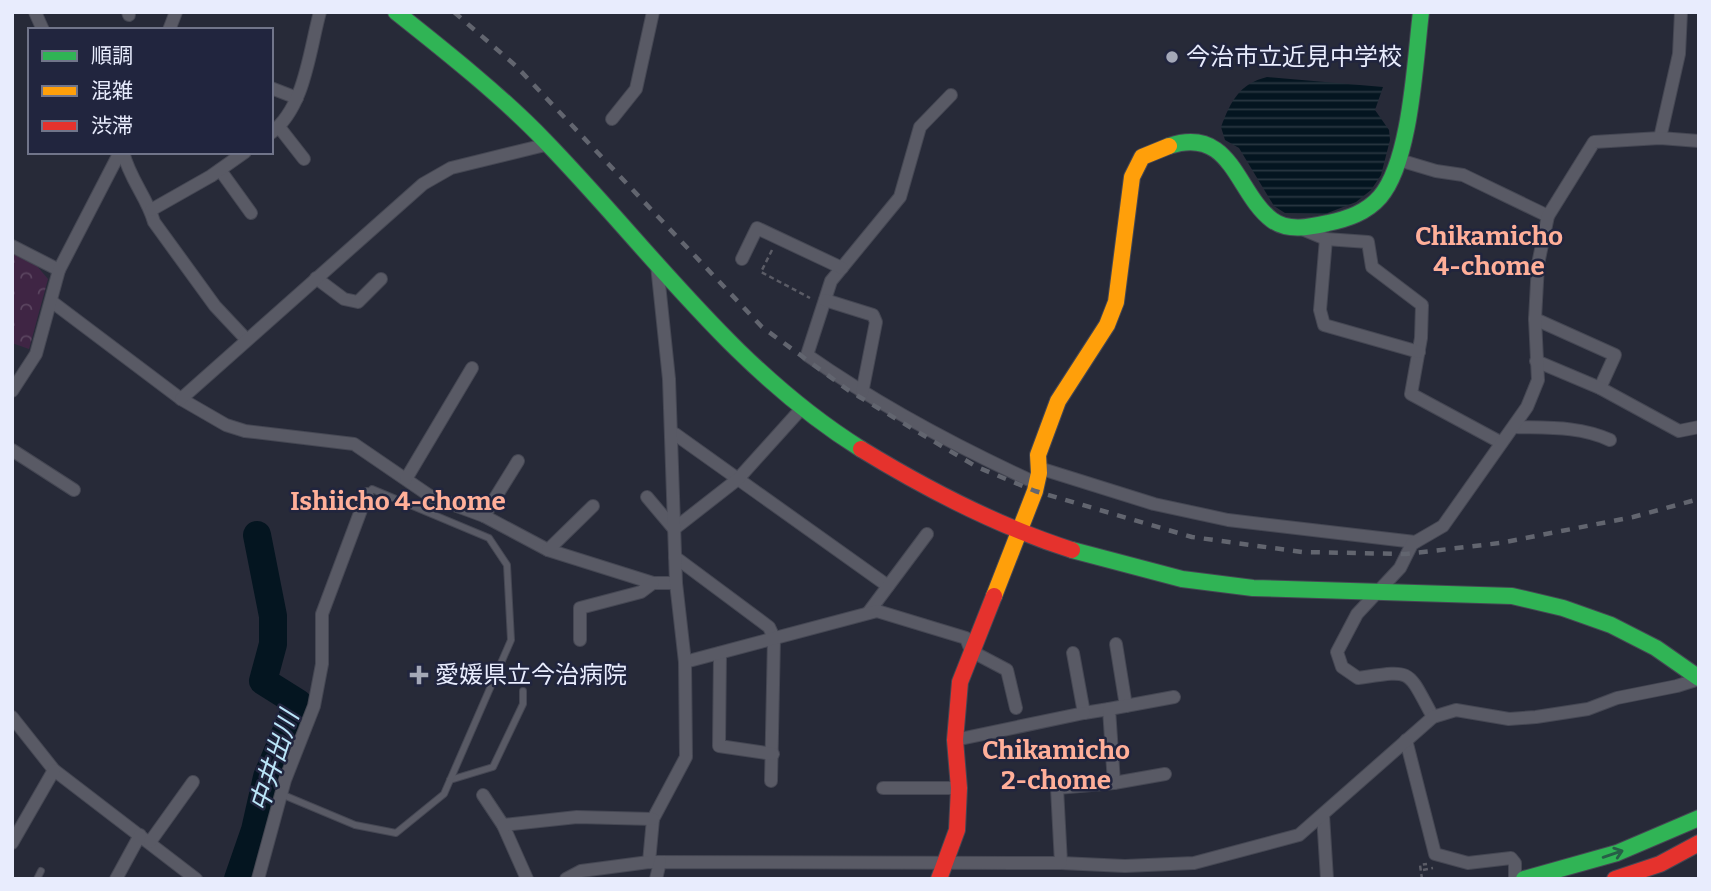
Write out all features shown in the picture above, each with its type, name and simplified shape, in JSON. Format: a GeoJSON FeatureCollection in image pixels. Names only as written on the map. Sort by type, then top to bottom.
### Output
{"type":"FeatureCollection","features":[{"type":"Feature","properties":{"kind":"main road"},"geometry":{"type":"LineString","coordinates":[[396,12],[549,144],[738,351],[802,408],[860,448],[937,494],[1018,532],[1104,560],[1174,578],[1251,588],[1512,596],[1572,609],[1651,644],[1699,678]]}},
{"type":"Feature","properties":{"kind":"main road"},"geometry":{"type":"LineString","coordinates":[[942,872],[957,830],[959,788],[955,740],[960,682],[1038,475],[1038,455],[1058,401],[1107,325],[1116,302],[1132,177],[1142,157],[1178,141],[1210,147],[1220,152],[1238,171],[1261,210],[1277,223],[1302,229],[1351,218],[1371,206],[1386,189],[1399,160],[1421,12]]}},
{"type":"Feature","properties":{"kind":"main road"},"geometry":{"type":"LineString","coordinates":[[1524,879],[1579,872],[1699,818]]}},
{"type":"Feature","properties":{"kind":"main road"},"geometry":{"type":"LineString","coordinates":[[1615,879],[1660,863],[1699,844]]}},
{"type":"Feature","properties":{"kind":"street"},"geometry":{"type":"LineString","coordinates":[[35,12],[42,28]]}},
{"type":"Feature","properties":{"kind":"street"},"geometry":{"type":"LineString","coordinates":[[304,159],[275,130],[287,119],[297,98],[320,12]]}},
{"type":"Feature","properties":{"kind":"street"},"geometry":{"type":"LineString","coordinates":[[612,119],[636,89],[653,12]]}},
{"type":"Feature","properties":{"kind":"street"},"geometry":{"type":"LineString","coordinates":[[1660,138],[1679,54],[1681,12]]}},
{"type":"Feature","properties":{"kind":"street"},"geometry":{"type":"LineString","coordinates":[[273,89],[297,98]]}},
{"type":"Feature","properties":{"kind":"street"},"geometry":{"type":"LineString","coordinates":[[951,95],[920,127],[900,197],[831,281],[807,355],[862,393],[930,432],[1038,475],[1228,520],[1415,542]]}},
{"type":"Feature","properties":{"kind":"street"},"geometry":{"type":"LineString","coordinates":[[1433,717],[1412,678],[1400,671],[1358,678],[1342,667],[1337,652],[1357,614],[1400,568],[1415,542],[1443,526],[1500,442],[1514,427],[1538,380],[1535,319],[1538,264],[1548,216],[1594,142],[1660,138],[1699,141]]}},
{"type":"Feature","properties":{"kind":"street"},"geometry":{"type":"LineString","coordinates":[[181,399],[423,184],[451,168],[549,144]]}},
{"type":"Feature","properties":{"kind":"street"},"geometry":{"type":"LineString","coordinates":[[12,391],[36,354],[59,270],[120,154]]}},
{"type":"Feature","properties":{"kind":"street"},"geometry":{"type":"LineString","coordinates":[[122,154],[129,175],[151,210],[154,222],[215,306],[246,339]]}},
{"type":"Feature","properties":{"kind":"street"},"geometry":{"type":"LineString","coordinates":[[151,210],[242,154]]}},
{"type":"Feature","properties":{"kind":"street"},"geometry":{"type":"LineString","coordinates":[[1399,160],[1436,171],[1463,175],[1548,216]]}},
{"type":"Feature","properties":{"kind":"street"},"geometry":{"type":"LineString","coordinates":[[220,170],[251,212]]}},
{"type":"Feature","properties":{"kind":"street"},"geometry":{"type":"LineString","coordinates":[[742,259],[757,228],[842,268]]}},
{"type":"Feature","properties":{"kind":"street"},"geometry":{"type":"LineString","coordinates":[[1302,229],[1326,239],[1368,242],[1371,267],[1422,305],[1419,352],[1411,394],[1500,442]]}},
{"type":"Feature","properties":{"kind":"street"},"geometry":{"type":"LineString","coordinates":[[1326,239],[1320,310],[1324,325],[1419,352]]}},
{"type":"Feature","properties":{"kind":"street"},"geometry":{"type":"LineString","coordinates":[[12,246],[59,270]]}},
{"type":"Feature","properties":{"kind":"street"},"geometry":{"type":"LineString","coordinates":[[656,879],[653,819],[686,757],[685,662],[676,583],[668,379],[657,265]]}},
{"type":"Feature","properties":{"kind":"street"},"geometry":{"type":"LineString","coordinates":[[316,278],[344,299],[358,302],[381,279]]}},
{"type":"Feature","properties":{"kind":"street"},"geometry":{"type":"LineString","coordinates":[[51,301],[181,399],[226,425],[245,431],[354,444],[430,496],[484,516],[548,550],[653,583],[676,583]]}},
{"type":"Feature","properties":{"kind":"street"},"geometry":{"type":"LineString","coordinates":[[824,302],[873,315],[876,322],[862,393]]}},
{"type":"Feature","properties":{"kind":"street"},"geometry":{"type":"LineString","coordinates":[[1535,319],[1615,355],[1600,388]]}},
{"type":"Feature","properties":{"kind":"street"},"geometry":{"type":"LineString","coordinates":[[1536,361],[1600,388],[1679,430],[1699,427]]}},
{"type":"Feature","properties":{"kind":"street"},"geometry":{"type":"LineString","coordinates":[[406,479],[472,368]]}},
{"type":"Feature","properties":{"kind":"street"},"geometry":{"type":"LineString","coordinates":[[674,529],[738,479],[802,408]]}},
{"type":"Feature","properties":{"kind":"street"},"geometry":{"type":"LineString","coordinates":[[1514,427],[1573,428],[1610,440]]}},
{"type":"Feature","properties":{"kind":"street"},"geometry":{"type":"LineString","coordinates":[[675,433],[888,586]]}},
{"type":"Feature","properties":{"kind":"street"},"geometry":{"type":"LineString","coordinates":[[12,450],[74,489]]}},
{"type":"Feature","properties":{"kind":"street"},"geometry":{"type":"LineString","coordinates":[[484,516],[518,461]]}},
{"type":"Feature","properties":{"kind":"street"},"geometry":{"type":"LineString","coordinates":[[258,879],[281,794],[314,706],[322,664],[322,614],[367,494]]}},
{"type":"Feature","properties":{"kind":"street"},"geometry":{"type":"LineString","coordinates":[[647,497],[674,529]]}},
{"type":"Feature","properties":{"kind":"street"},"geometry":{"type":"LineString","coordinates":[[548,550],[593,506]]}},
{"type":"Feature","properties":{"kind":"street"},"geometry":{"type":"LineString","coordinates":[[868,613],[927,534]]}},
{"type":"Feature","properties":{"kind":"street"},"geometry":{"type":"LineString","coordinates":[[675,557],[769,628],[774,638],[771,780]]}},
{"type":"Feature","properties":{"kind":"street"},"geometry":{"type":"LineString","coordinates":[[580,640],[580,608],[641,592],[653,583]]}},
{"type":"Feature","properties":{"kind":"street"},"geometry":{"type":"LineString","coordinates":[[685,662],[877,611],[914,620],[966,638],[971,651],[1007,670],[1016,708]]}},
{"type":"Feature","properties":{"kind":"street"},"geometry":{"type":"LineString","coordinates":[[1116,644],[1126,706]]}},
{"type":"Feature","properties":{"kind":"street"},"geometry":{"type":"LineString","coordinates":[[720,653],[719,746],[773,754]]}},
{"type":"Feature","properties":{"kind":"street"},"geometry":{"type":"LineString","coordinates":[[1073,653],[1084,713]]}},
{"type":"Feature","properties":{"kind":"street"},"geometry":{"type":"LineString","coordinates":[[566,879],[581,871],[654,862],[942,872],[1061,863],[1125,866],[1194,863],[1298,835],[1433,717],[1457,710],[1509,719],[1536,717],[1588,709],[1617,698],[1677,687],[1699,678]]}},
{"type":"Feature","properties":{"kind":"street"},"geometry":{"type":"LineString","coordinates":[[955,740],[1174,697]]}},
{"type":"Feature","properties":{"kind":"street"},"geometry":{"type":"LineString","coordinates":[[1109,709],[1114,783]]}},
{"type":"Feature","properties":{"kind":"street"},"geometry":{"type":"LineString","coordinates":[[12,718],[54,770],[196,879]]}},
{"type":"Feature","properties":{"kind":"street"},"geometry":{"type":"LineString","coordinates":[[1406,740],[1435,855],[1468,863],[1511,858],[1515,863],[1515,879]]}},
{"type":"Feature","properties":{"kind":"street"},"geometry":{"type":"LineString","coordinates":[[12,843],[54,770]]}},
{"type":"Feature","properties":{"kind":"street"},"geometry":{"type":"LineString","coordinates":[[1061,863],[1057,788],[1114,783],[1165,774]]}},
{"type":"Feature","properties":{"kind":"street"},"geometry":{"type":"LineString","coordinates":[[116,879],[192,782]]}},
{"type":"Feature","properties":{"kind":"street"},"geometry":{"type":"LineString","coordinates":[[883,788],[959,788]]}},
{"type":"Feature","properties":{"kind":"street"},"geometry":{"type":"LineString","coordinates":[[483,795],[503,825],[527,879]]}},
{"type":"Feature","properties":{"kind":"street"},"geometry":{"type":"LineString","coordinates":[[1323,815],[1328,879]]}},
{"type":"Feature","properties":{"kind":"street"},"geometry":{"type":"LineString","coordinates":[[503,825],[577,817],[653,819]]}},
{"type":"Feature","properties":{"kind":"lane"},"geometry":{"type":"LineString","coordinates":[[281,794],[355,825],[396,833],[444,794],[511,640],[507,565],[489,538],[372,489],[367,494]]}},
{"type":"Feature","properties":{"kind":"lane"},"geometry":{"type":"LineString","coordinates":[[450,781],[493,767],[523,704],[523,691]]}},
{"type":"Feature","properties":{"kind":"lane"},"geometry":{"type":"LineString","coordinates":[[37,879],[41,872]]}},
{"type":"Feature","properties":{"kind":"path"},"geometry":{"type":"LineString","coordinates":[[779,238],[761,272],[824,302]]}},
{"type":"Feature","properties":{"kind":"path"},"geometry":{"type":"LineString","coordinates":[[1420,865],[1422,879]]}},
{"type":"Feature","properties":{"kind":"green space"},"geometry":{"type":"Polygon","coordinates":[[[12,251],[31,259],[48,279],[29,349],[12,343],[12,251]]]}},
{"type":"Feature","properties":{"kind":"water"},"geometry":{"type":"Polygon","coordinates":[[[1267,77],[1383,87],[1375,110],[1389,130],[1390,140],[1381,175],[1371,190],[1356,202],[1325,214],[1285,213],[1274,206],[1239,148],[1225,140],[1221,127],[1237,95],[1249,84],[1267,77]]]}},
{"type":"Feature","properties":{"kind":"waterway","name":"中井出川"},"geometry":{"type":"LineString","coordinates":[[238,879],[255,830],[267,777],[298,703],[263,681],[273,644],[273,616],[257,535]]}},
{"type":"Feature","properties":{"kind":"railway"},"geometry":{"type":"LineString","coordinates":[[454,12],[516,66],[762,327],[848,390],[977,467],[1035,491],[1192,537],[1302,552],[1406,554],[1500,543],[1633,517],[1699,499]]}},
{"type":"Feature","properties":{"kind":"traffic: fast"},"geometry":{"type":"LineString","coordinates":[[396,12],[473,74],[529,124],[732,345],[815,417],[861,449]]}},
{"type":"Feature","properties":{"kind":"traffic: fast"},"geometry":{"type":"LineString","coordinates":[[1169,146],[1190,142],[1207,145],[1220,153],[1260,208],[1278,224],[1299,228],[1314,226],[1362,211],[1380,197],[1399,160],[1410,109],[1421,12]]}},
{"type":"Feature","properties":{"kind":"traffic: fast"},"geometry":{"type":"LineString","coordinates":[[1072,550],[1182,579],[1253,588],[1512,596],[1563,608],[1611,625],[1656,648],[1699,678]]}},
{"type":"Feature","properties":{"kind":"traffic: fast"},"geometry":{"type":"LineString","coordinates":[[1524,879],[1617,853],[1699,818]]}},
{"type":"Feature","properties":{"kind":"traffic: slow"},"geometry":{"type":"LineString","coordinates":[[994,596],[1035,491],[1039,473],[1038,455],[1058,401],[1107,325],[1116,302],[1132,177],[1142,157],[1169,146]]}},
{"type":"Feature","properties":{"kind":"traffic: jam"},"geometry":{"type":"LineString","coordinates":[[861,449],[964,506],[1017,530],[1072,550]]}},
{"type":"Feature","properties":{"kind":"traffic: jam"},"geometry":{"type":"LineString","coordinates":[[939,879],[957,830],[959,788],[955,740],[960,682],[994,596]]}},
{"type":"Feature","properties":{"kind":"traffic: jam"},"geometry":{"type":"LineString","coordinates":[[1615,879],[1660,864],[1699,843]]}},
{"type":"Feature","properties":{"kind":"place","name":"今治市立近見中学校"},"geometry":{"type":"Point","coordinates":[1172,57]}},
{"type":"Feature","properties":{"kind":"place","name":"愛媛県立今治病院"},"geometry":{"type":"Point","coordinates":[419,675]}},
{"type":"Feature","properties":{"kind":"district","name":"Chikamicho 4-chome"},"geometry":{"type":"Point","coordinates":[1489,251]}},
{"type":"Feature","properties":{"kind":"district","name":"Ishiicho 4-chome"},"geometry":{"type":"Point","coordinates":[398,501]}},
{"type":"Feature","properties":{"kind":"district","name":"Chikamicho 2-chome"},"geometry":{"type":"Point","coordinates":[1056,765]}}]}
